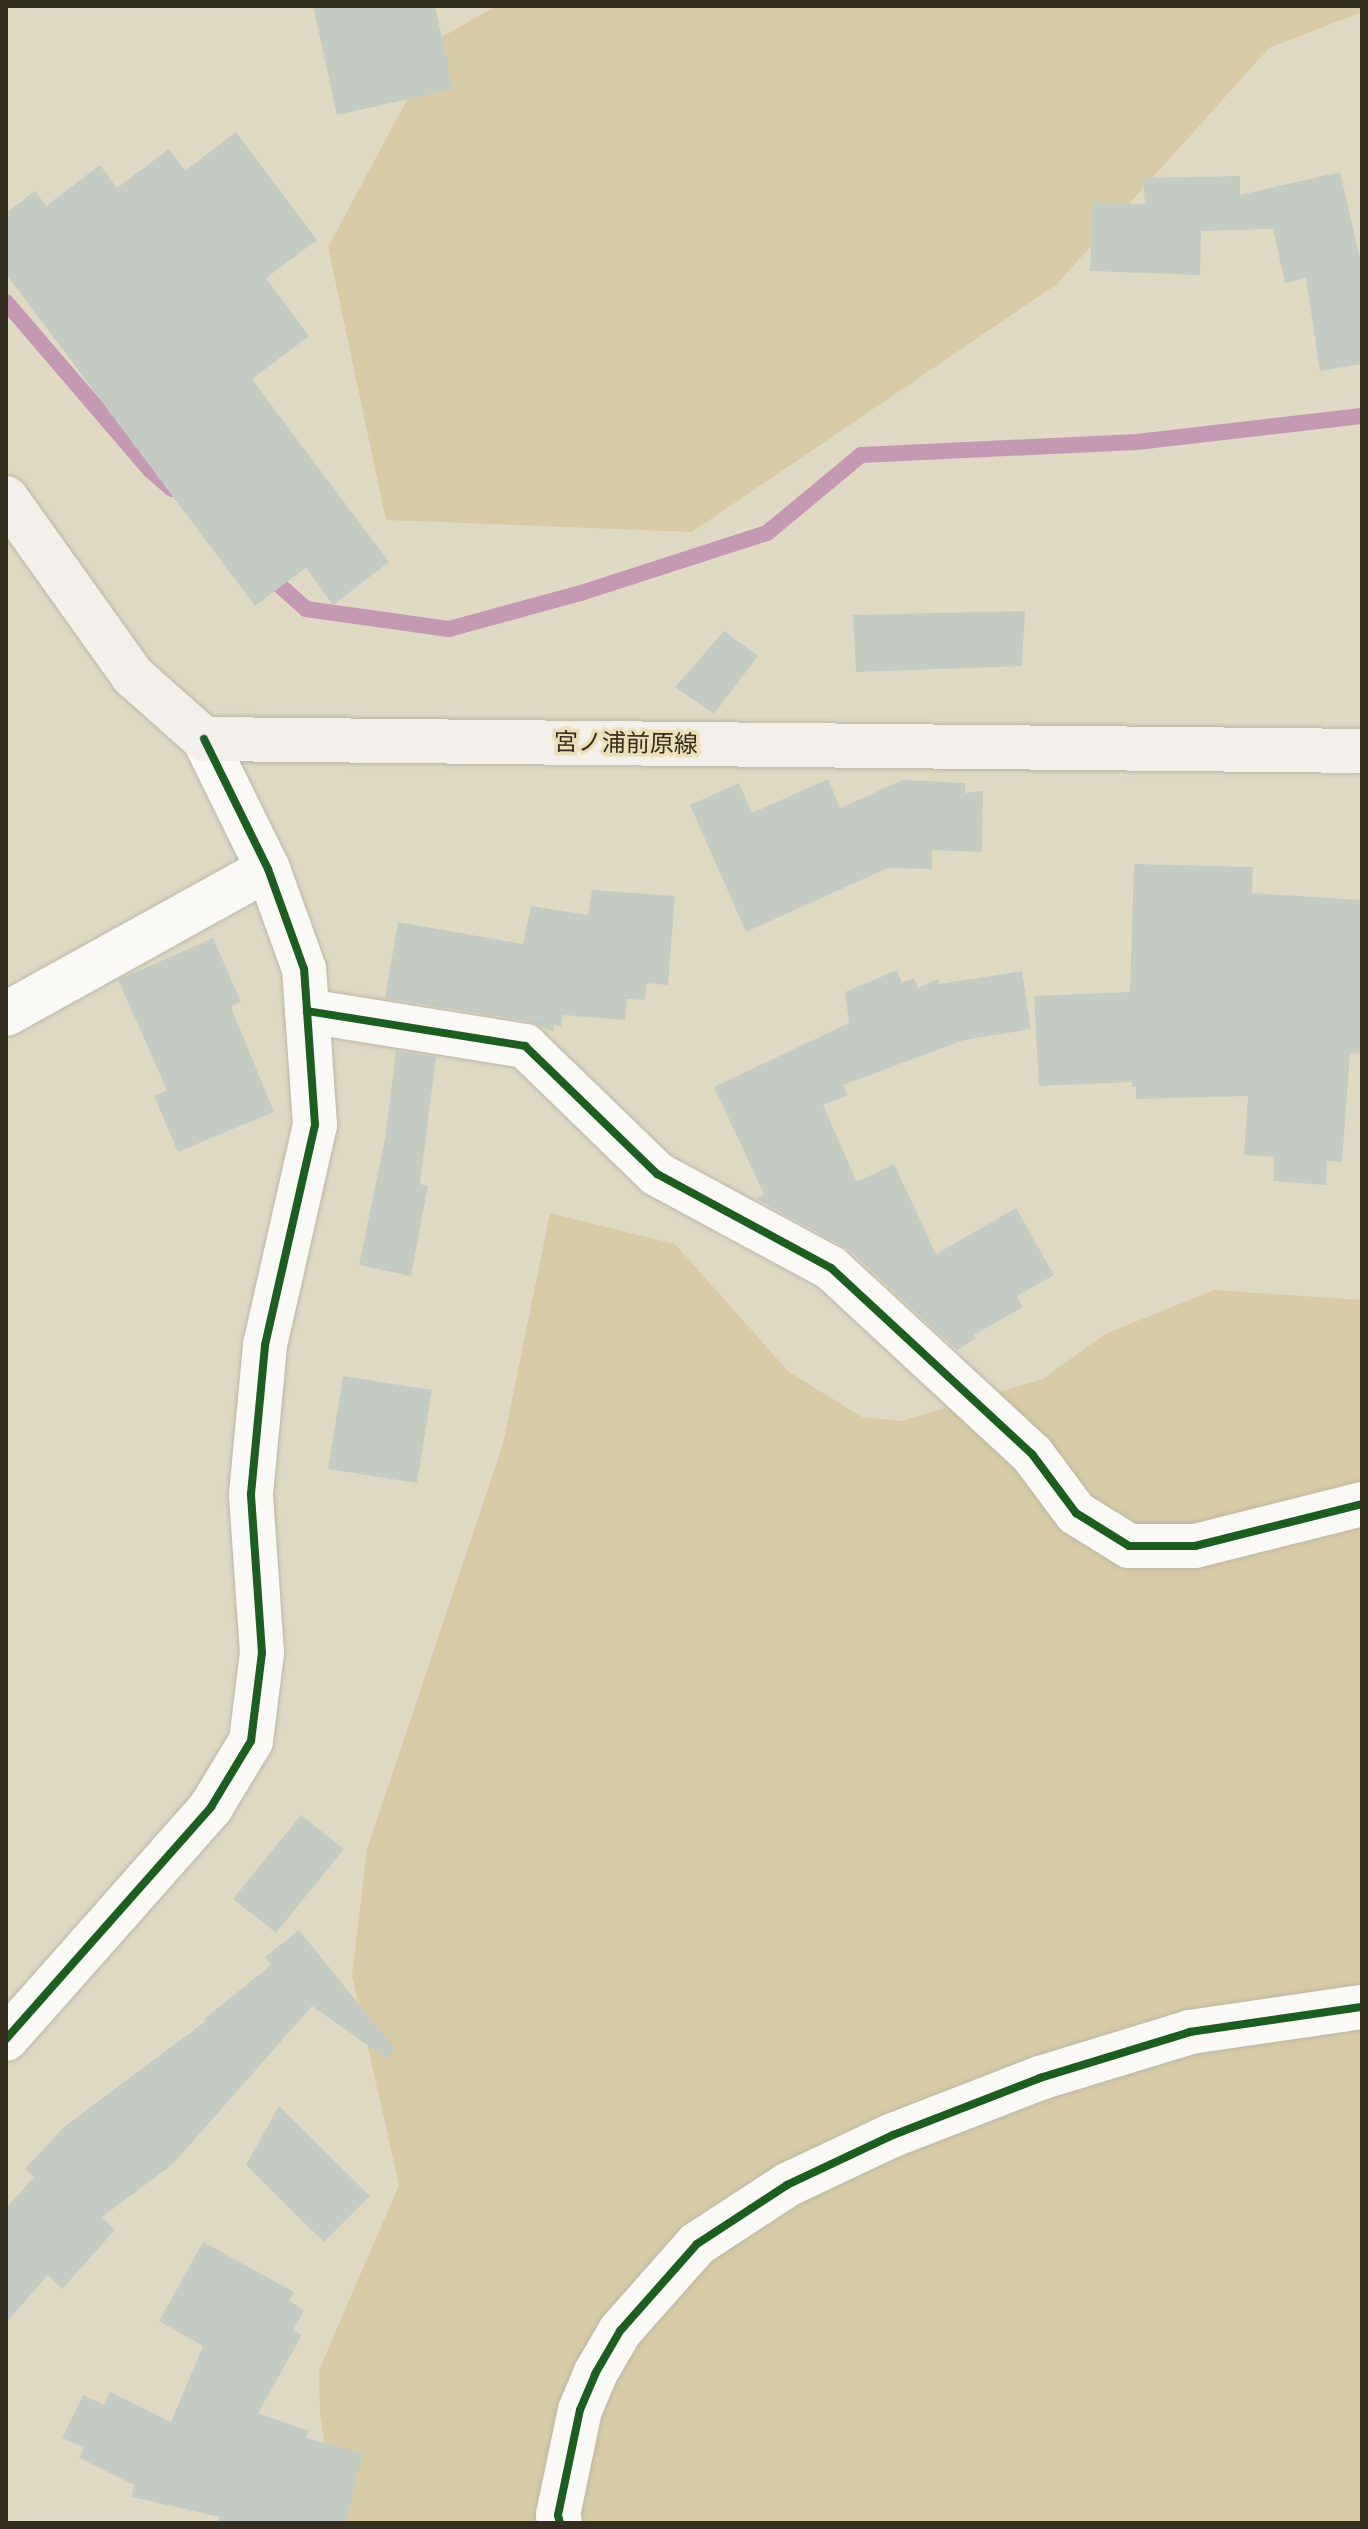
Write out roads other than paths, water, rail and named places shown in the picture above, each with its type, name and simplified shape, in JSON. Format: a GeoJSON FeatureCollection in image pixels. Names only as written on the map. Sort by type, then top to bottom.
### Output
{"type":"FeatureCollection","features":[{"type":"Feature","properties":{"kind":"main road"},"geometry":{"type":"LineString","coordinates":[[6,498],[133,676],[204,739]]}},
{"type":"Feature","properties":{"kind":"main road","name":"宮ノ浦前原線"},"geometry":{"type":"LineString","coordinates":[[204,739],[1362,751]]}},
{"type":"Feature","properties":{"kind":"street"},"geometry":{"type":"LineString","coordinates":[[6,2039],[211,1807],[251,1741],[262,1653],[251,1494],[265,1345],[315,1125],[304,969],[268,869],[204,739]]}},
{"type":"Feature","properties":{"kind":"street"},"geometry":{"type":"LineString","coordinates":[[6,1014],[268,869]]}},
{"type":"Feature","properties":{"kind":"street"},"geometry":{"type":"LineString","coordinates":[[307,1011],[525,1046],[657,1174],[831,1268],[1032,1454],[1076,1513],[1129,1546],[1195,1546],[1362,1504]]}},
{"type":"Feature","properties":{"kind":"street"},"geometry":{"type":"LineString","coordinates":[[560,2523],[558,2515],[580,2410],[595,2374],[620,2331],[697,2244],[787,2185],[893,2135],[1040,2078],[1190,2032],[1362,2007]]}},
{"type":"Feature","properties":{"kind":"waterway"},"geometry":{"type":"LineString","coordinates":[[6,302],[150,470],[172,489]]}},
{"type":"Feature","properties":{"kind":"waterway"},"geometry":{"type":"LineString","coordinates":[[267,574],[306,609],[449,629],[581,593],[767,533],[861,455],[1137,442],[1362,416]]}}]}
